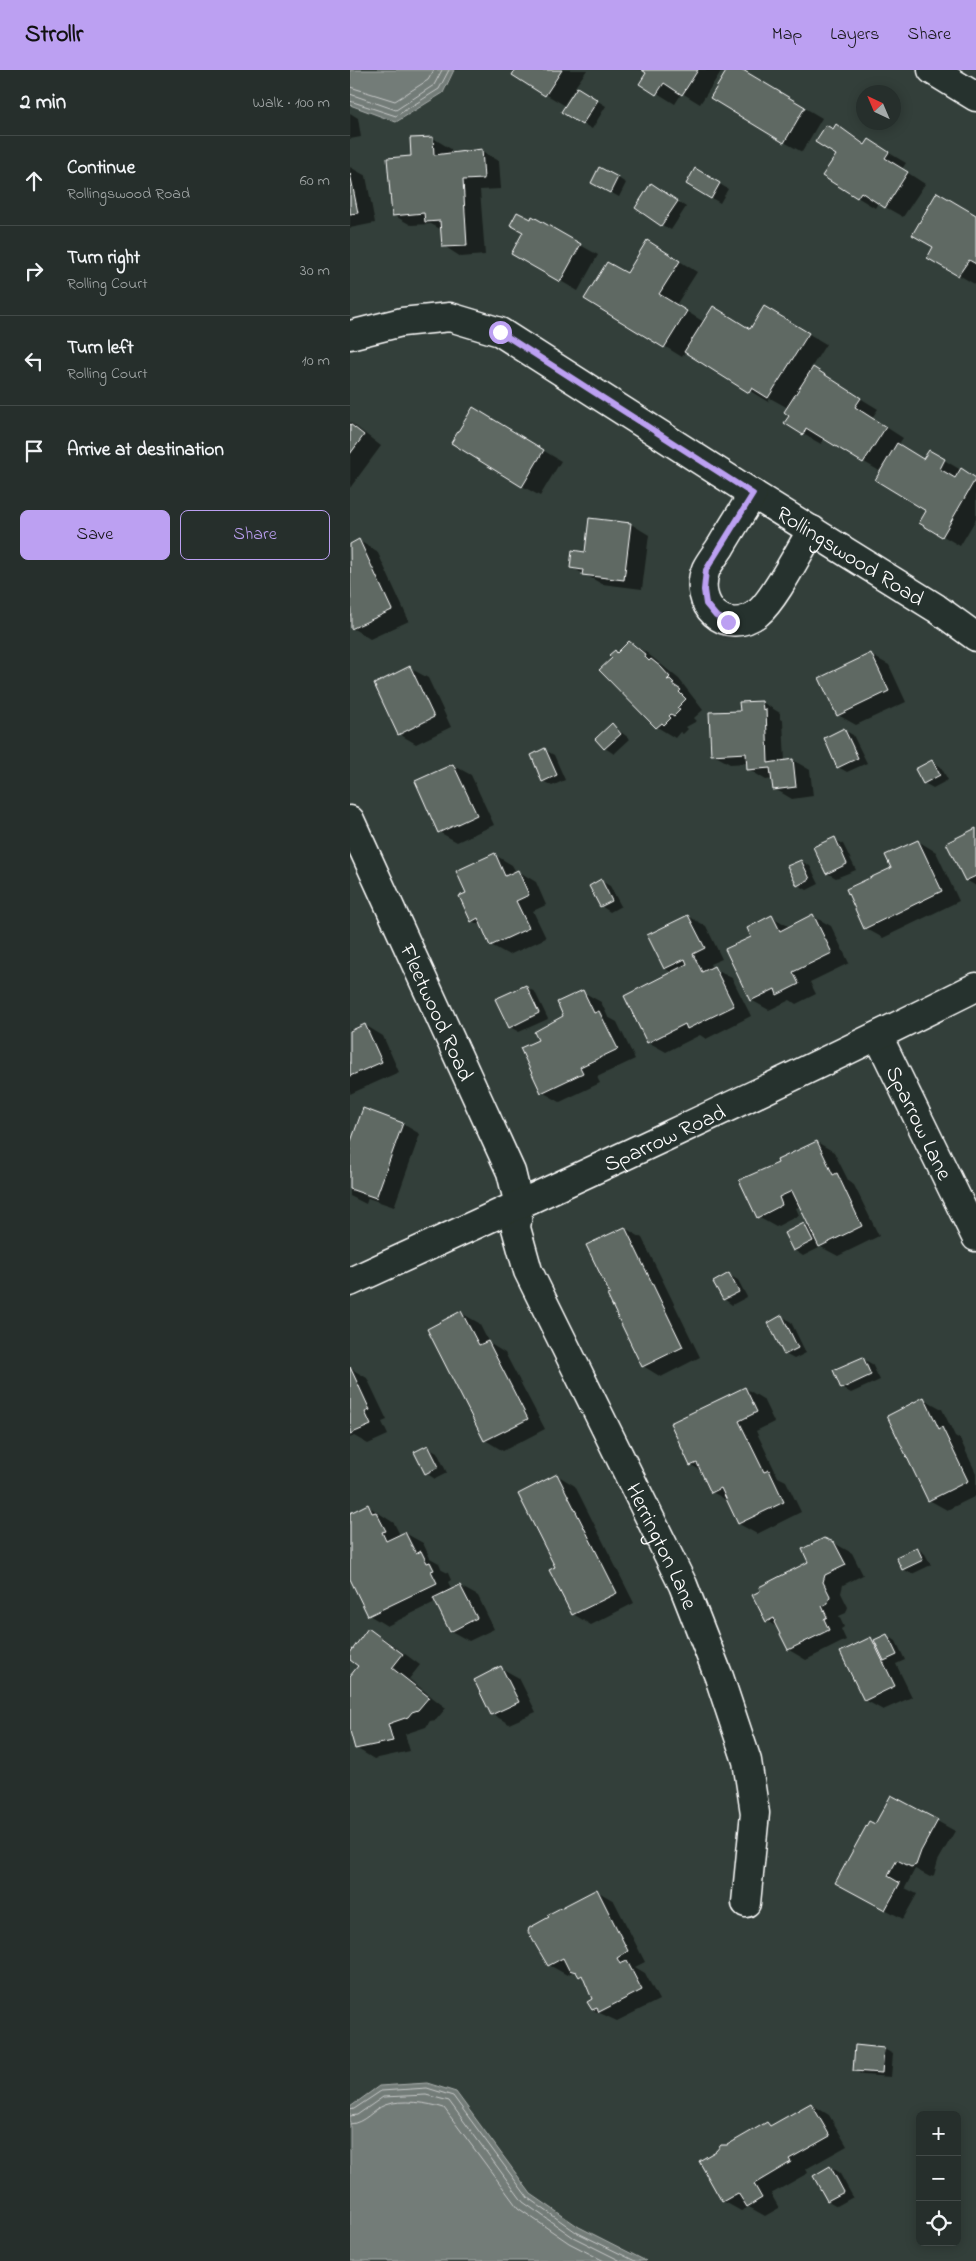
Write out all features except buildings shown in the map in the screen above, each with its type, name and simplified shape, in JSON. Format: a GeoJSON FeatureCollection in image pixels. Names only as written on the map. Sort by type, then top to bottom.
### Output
{"type":"FeatureCollection","features":[{"type":"Feature","properties":{"kind":"street"},"geometry":{"type":"LineString","coordinates":[[932,70],[976,97]]}},
{"type":"Feature","properties":{"kind":"street","name":"Rollingswood Road"},"geometry":{"type":"LineString","coordinates":[[350,334],[402,322],[450,317],[500,332],[753,494],[936,608],[976,637]]}},
{"type":"Feature","properties":{"kind":"street"},"geometry":{"type":"LineString","coordinates":[[753,494],[706,570],[704,590],[706,604],[716,616],[728,622],[742,621],[757,614],[768,603],[812,530]]}},
{"type":"Feature","properties":{"kind":"street","name":"Fleetwood Road"},"geometry":{"type":"LineString","coordinates":[[350,820],[510,1172],[518,1205]]}},
{"type":"Feature","properties":{"kind":"street","name":"Sparrow Road"},"geometry":{"type":"LineString","coordinates":[[350,1282],[878,1036],[976,987]]}},
{"type":"Feature","properties":{"kind":"street","name":"Sparrow Lane"},"geometry":{"type":"LineString","coordinates":[[878,1036],[976,1237]]}},
{"type":"Feature","properties":{"kind":"street","name":"Herrington Lane"},"geometry":{"type":"LineString","coordinates":[[518,1205],[516,1228],[528,1271],[683,1584],[719,1677],[747,1760],[754,1813],[746,1903]]}},
{"type":"Feature","properties":{"kind":"water"},"geometry":{"type":"Polygon","coordinates":[[[350,70],[454,70],[443,93],[396,122],[350,105],[350,70]]]}},
{"type":"Feature","properties":{"kind":"water"},"geometry":{"type":"Polygon","coordinates":[[[427,2083],[456,2092],[531,2194],[579,2227],[646,2261],[350,2261],[350,2107],[379,2086],[427,2083]]]}},
{"type":"Feature","properties":{"kind":"route"},"geometry":{"type":"LineString","coordinates":[[500,332],[753,494],[706,570],[704,590],[706,604],[716,616],[728,622]]}}]}
